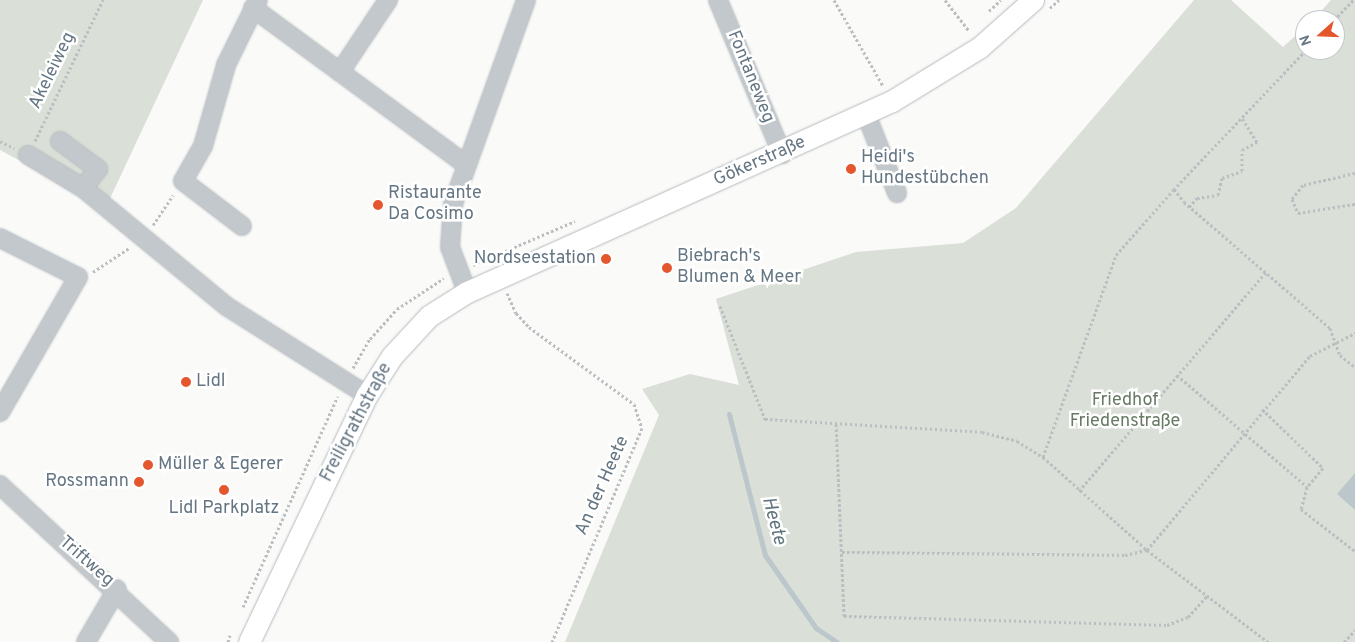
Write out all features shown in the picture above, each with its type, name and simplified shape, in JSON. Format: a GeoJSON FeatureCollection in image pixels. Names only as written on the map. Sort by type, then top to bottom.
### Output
{"type":"FeatureCollection","features":[{"type":"Feature","properties":{"kind":"main road","name":"Gökerstraße"},"geometry":{"type":"LineString","coordinates":[[467,292],[504,289],[892,101],[980,47],[1033,0]]}},
{"type":"Feature","properties":{"kind":"main road","name":"Freiligrathstraße"},"geometry":{"type":"LineString","coordinates":[[249,642],[367,395],[409,335],[467,292]]}},
{"type":"Feature","properties":{"kind":"street"},"geometry":{"type":"LineString","coordinates":[[340,72],[388,0]]}},
{"type":"Feature","properties":{"kind":"street"},"geometry":{"type":"LineString","coordinates":[[467,292],[450,248],[450,227],[466,165],[526,0]]}},
{"type":"Feature","properties":{"kind":"street","name":"Fontaneweg"},"geometry":{"type":"LineString","coordinates":[[718,0],[782,154]]}},
{"type":"Feature","properties":{"kind":"street"},"geometry":{"type":"LineString","coordinates":[[242,226],[183,181],[203,146],[226,65],[255,4],[340,72],[466,165]]}},
{"type":"Feature","properties":{"kind":"street"},"geometry":{"type":"LineString","coordinates":[[866,114],[897,193]]}},
{"type":"Feature","properties":{"kind":"street"},"geometry":{"type":"LineString","coordinates":[[60,141],[98,169],[82,188]]}},
{"type":"Feature","properties":{"kind":"street"},"geometry":{"type":"LineString","coordinates":[[28,155],[82,188],[226,306],[367,395]]}},
{"type":"Feature","properties":{"kind":"street"},"geometry":{"type":"LineString","coordinates":[[0,238],[78,277],[0,412]]}},
{"type":"Feature","properties":{"kind":"street","name":"Triftweg"},"geometry":{"type":"LineString","coordinates":[[0,485],[117,589],[169,642]]}},
{"type":"Feature","properties":{"kind":"street"},"geometry":{"type":"LineString","coordinates":[[86,642],[117,589]]}},
{"type":"Feature","properties":{"kind":"path","name":"Akeleiweg"},"geometry":{"type":"LineString","coordinates":[[28,155],[103,0]]}},
{"type":"Feature","properties":{"kind":"path"},"geometry":{"type":"LineString","coordinates":[[834,0],[892,101]]}},
{"type":"Feature","properties":{"kind":"path"},"geometry":{"type":"LineString","coordinates":[[945,0],[980,47]]}},
{"type":"Feature","properties":{"kind":"path"},"geometry":{"type":"LineString","coordinates":[[1344,10],[1353,0]]}},
{"type":"Feature","properties":{"kind":"path"},"geometry":{"type":"LineString","coordinates":[[1043,457],[1116,255],[1174,189],[1297,60]]}},
{"type":"Feature","properties":{"kind":"path"},"geometry":{"type":"LineString","coordinates":[[1189,207],[1197,198],[1218,195],[1222,178],[1242,170],[1242,150],[1257,142],[1242,118]]}},
{"type":"Feature","properties":{"kind":"path"},"geometry":{"type":"LineString","coordinates":[[1355,172],[1303,185],[1292,199],[1298,213],[1355,204]]}},
{"type":"Feature","properties":{"kind":"path"},"geometry":{"type":"LineString","coordinates":[[1174,189],[1189,207],[1267,271],[1330,328],[1334,344],[1355,367]]}},
{"type":"Feature","properties":{"kind":"path"},"geometry":{"type":"LineString","coordinates":[[1079,491],[1267,271]]}},
{"type":"Feature","properties":{"kind":"path","name":"An der Heete"},"geometry":{"type":"LineString","coordinates":[[504,289],[516,314],[529,327],[634,404],[642,428],[552,642]]}},
{"type":"Feature","properties":{"kind":"path"},"geometry":{"type":"LineString","coordinates":[[720,306],[764,419],[982,432],[1017,441],[1043,457],[1146,550],[1268,642]]}},
{"type":"Feature","properties":{"kind":"path"},"geometry":{"type":"LineString","coordinates":[[842,552],[1125,555],[1146,550],[1262,409],[1310,356],[1355,333]]}},
{"type":"Feature","properties":{"kind":"path"},"geometry":{"type":"LineString","coordinates":[[1177,376],[1244,431],[1307,487]]}},
{"type":"Feature","properties":{"kind":"path"},"geometry":{"type":"LineString","coordinates":[[1262,409],[1323,468],[1307,487],[1301,509],[1355,550]]}},
{"type":"Feature","properties":{"kind":"path"},"geometry":{"type":"LineString","coordinates":[[836,424],[844,616],[1167,625],[1188,617],[1207,596]]}},
{"type":"Feature","properties":{"kind":"path"},"geometry":{"type":"LineString","coordinates":[[1344,642],[1355,630]]}},
{"type":"Feature","properties":{"kind":"green space"},"geometry":{"type":"Polygon","coordinates":[[[0,0],[203,0],[106,207],[0,150],[0,0]]]}},
{"type":"Feature","properties":{"kind":"green space","name":"Friedhof Friedenstraße"},"geometry":{"type":"Polygon","coordinates":[[[1194,0],[1231,0],[1283,47],[1295,36],[1295,60],[1345,60],[1345,10],[1322,10],[1331,0],[1355,0],[1355,642],[565,642],[659,415],[642,389],[690,374],[739,385],[716,299],[856,252],[963,243],[1016,208],[1194,0]]]}},
{"type":"Feature","properties":{"kind":"shaded area"},"geometry":{"type":"Polygon","coordinates":[[[1355,473],[1355,510],[1337,494],[1355,473]]]}},
{"type":"Feature","properties":{"kind":"waterway","name":"Heete"},"geometry":{"type":"LineString","coordinates":[[729,414],[765,555],[816,628],[837,642]]}},
{"type":"Feature","properties":{"kind":"place","name":"Heidi's Hundestübchen"},"geometry":{"type":"Point","coordinates":[851,169]}},
{"type":"Feature","properties":{"kind":"place","name":"Ristaurante Da Cosimo"},"geometry":{"type":"Point","coordinates":[378,205]}},
{"type":"Feature","properties":{"kind":"place","name":"Nordseestation"},"geometry":{"type":"Point","coordinates":[606,259]}},
{"type":"Feature","properties":{"kind":"place","name":"Biebrach's Blumen & Meer"},"geometry":{"type":"Point","coordinates":[667,268]}},
{"type":"Feature","properties":{"kind":"place","name":"Lidl"},"geometry":{"type":"Point","coordinates":[186,382]}},
{"type":"Feature","properties":{"kind":"place","name":"Müller & Egerer"},"geometry":{"type":"Point","coordinates":[148,465]}},
{"type":"Feature","properties":{"kind":"place","name":"Rossmann"},"geometry":{"type":"Point","coordinates":[139,482]}},
{"type":"Feature","properties":{"kind":"place","name":"Lidl Parkplatz"},"geometry":{"type":"Point","coordinates":[224,490]}}]}
